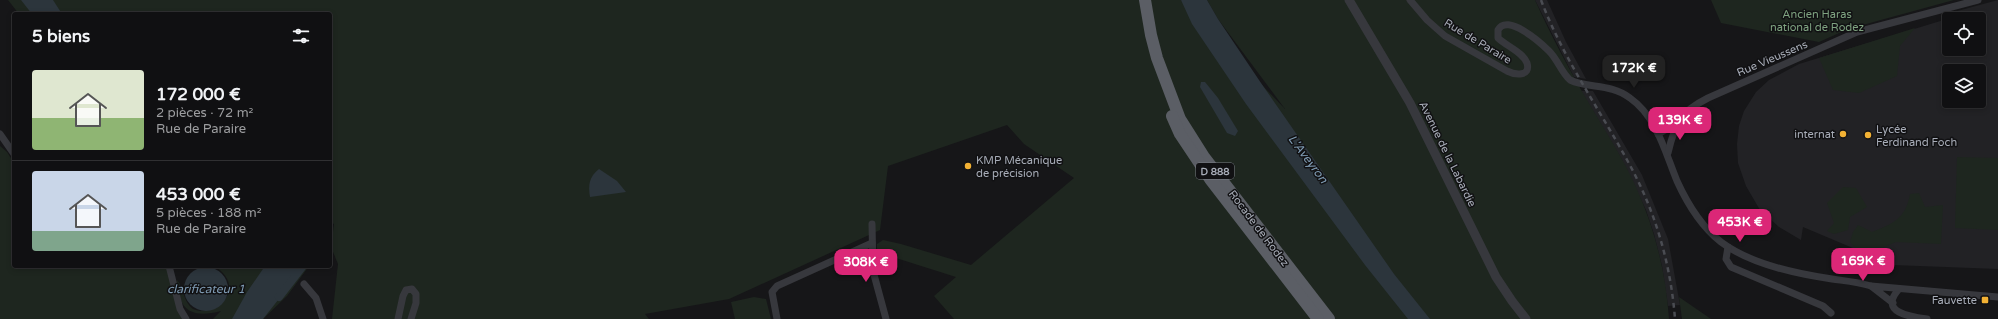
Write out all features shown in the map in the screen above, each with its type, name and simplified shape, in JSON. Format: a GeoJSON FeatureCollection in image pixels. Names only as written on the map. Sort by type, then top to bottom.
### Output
{"type":"FeatureCollection","features":[{"type":"Feature","properties":{"kind":"highway","name":"Rocade de Rodez"},"geometry":{"type":"LineString","coordinates":[[1140,0],[1151,64],[1159,88],[1180,134],[1210,179],[1318,319]]}},
{"type":"Feature","properties":{"kind":"highway","name":"Rocade de Rodez"},"geometry":{"type":"LineString","coordinates":[[1145,0],[1151,35],[1157,58],[1180,118],[1204,157],[1329,319]]}},
{"type":"Feature","properties":{"kind":"street","name":"Avenue de la Labardie"},"geometry":{"type":"LineString","coordinates":[[1349,0],[1410,103],[1496,277],[1512,302],[1526,319]]}},
{"type":"Feature","properties":{"kind":"street","name":"Rue de Paraire"},"geometry":{"type":"LineString","coordinates":[[1410,0],[1427,20],[1444,36],[1507,71],[1522,74],[1527,69],[1527,63],[1524,59],[1501,41],[1497,35],[1498,30],[1502,25],[1514,25],[1549,51],[1570,80],[1583,84],[1606,87],[1630,98],[1641,109],[1658,134],[1668,153],[1677,181],[1693,210],[1707,228],[1728,247],[1775,267],[1871,286],[1998,297]]}},
{"type":"Feature","properties":{"kind":"street","name":"Rue Vieussens"},"geometry":{"type":"LineString","coordinates":[[1658,134],[1676,124],[1686,112],[1702,101],[1850,35],[1978,0]]}},
{"type":"Feature","properties":{"kind":"street","name":"Rue Vieussens"},"geometry":{"type":"LineString","coordinates":[[1668,153],[1676,124]]}},
{"type":"Feature","properties":{"kind":"street"},"geometry":{"type":"LineString","coordinates":[[0,134],[12,151]]}},
{"type":"Feature","properties":{"kind":"street"},"geometry":{"type":"LineString","coordinates":[[872,224],[873,271],[886,319]]}},
{"type":"Feature","properties":{"kind":"street"},"geometry":{"type":"LineString","coordinates":[[777,319],[772,292],[777,286],[872,242]]}},
{"type":"Feature","properties":{"kind":"street"},"geometry":{"type":"LineString","coordinates":[[1728,247],[1726,259],[1731,267],[1823,306],[1831,313]]}},
{"type":"Feature","properties":{"kind":"street"},"geometry":{"type":"LineString","coordinates":[[170,268],[180,309],[186,319]]}},
{"type":"Feature","properties":{"kind":"street"},"geometry":{"type":"LineString","coordinates":[[304,284],[316,298],[323,319]]}},
{"type":"Feature","properties":{"kind":"street","name":"Rue de Paraire"},"geometry":{"type":"LineString","coordinates":[[1871,286],[1893,304],[1896,310],[1904,316],[1926,319]]}},
{"type":"Feature","properties":{"kind":"street"},"geometry":{"type":"LineString","coordinates":[[398,319],[402,296],[406,290],[412,289],[416,294],[416,303],[411,319]]}},
{"type":"Feature","properties":{"kind":"street"},"geometry":{"type":"LineString","coordinates":[[1893,304],[1893,296],[1899,289]]}},
{"type":"Feature","properties":{"kind":"shaded area"},"geometry":{"type":"Polygon","coordinates":[[[1535,0],[1547,0],[1566,42],[1586,79],[1574,77],[1535,0]]]}},
{"type":"Feature","properties":{"kind":"shaded area","name":"Lycée Ferdinand Foch"},"geometry":{"type":"Polygon","coordinates":[[[1998,0],[1998,269],[1893,265],[1803,227],[1801,240],[1779,227],[1760,210],[1746,186],[1738,163],[1737,144],[1739,126],[1744,111],[1756,92],[1769,80],[1799,64],[1942,21],[1942,56],[1986,56],[1986,12],[1954,12],[1998,0]]]}},
{"type":"Feature","properties":{"kind":"shaded area"},"geometry":{"type":"Polygon","coordinates":[[[1581,91],[1593,91],[1642,175],[1668,239],[1680,305],[1668,306],[1662,266],[1646,210],[1621,158],[1581,91]]]}},
{"type":"Feature","properties":{"kind":"green space"},"geometry":{"type":"Polygon","coordinates":[[[8,0],[1181,0],[1285,109],[1218,19],[1207,0],[1535,0],[1568,66],[1626,166],[1643,203],[1654,235],[1662,268],[1668,302],[1669,319],[954,319],[934,296],[956,277],[877,252],[877,244],[883,240],[901,244],[971,265],[1074,178],[1024,144],[1007,125],[888,166],[880,230],[729,299],[645,314],[649,319],[332,319],[338,264],[332,249],[334,224],[332,223],[332,12],[17,12],[8,0]]]}},
{"type":"Feature","properties":{"kind":"green space","name":"Ancien Haras national de Rodez"},"geometry":{"type":"Polygon","coordinates":[[[1711,0],[1954,0],[1848,29],[1819,42],[1721,23],[1711,0]]]}},
{"type":"Feature","properties":{"kind":"green space"},"geometry":{"type":"Polygon","coordinates":[[[1915,28],[1900,46],[1897,76],[1859,93],[1833,90],[1819,58],[1915,28]]]}},
{"type":"Feature","properties":{"kind":"green space"},"geometry":{"type":"Polygon","coordinates":[[[0,146],[7,152],[12,160],[12,268],[167,268],[182,319],[0,319],[0,146]]]}},
{"type":"Feature","properties":{"kind":"green space"},"geometry":{"type":"Polygon","coordinates":[[[1957,157],[1998,158],[1998,230],[1955,228],[1957,157]]]}},
{"type":"Feature","properties":{"kind":"green space"},"geometry":{"type":"Polygon","coordinates":[[[1843,187],[1856,188],[1867,207],[1850,217],[1848,230],[1834,234],[1827,231],[1834,223],[1827,203],[1843,187]]]}},
{"type":"Feature","properties":{"kind":"green space"},"geometry":{"type":"Polygon","coordinates":[[[1919,193],[1925,207],[1943,205],[1941,244],[1896,242],[1884,247],[1856,249],[1850,242],[1853,232],[1858,225],[1872,232],[1892,223],[1902,214],[1910,194],[1919,193]]]}},
{"type":"Feature","properties":{"kind":"green space"},"geometry":{"type":"Polygon","coordinates":[[[216,268],[308,268],[287,296],[263,319],[213,319],[221,311],[201,314],[188,309],[183,305],[178,290],[177,280],[180,283],[189,306],[193,309],[202,311],[219,305],[225,299],[229,291],[229,283],[224,274],[216,268]]]}},
{"type":"Feature","properties":{"kind":"green space"},"geometry":{"type":"Polygon","coordinates":[[[754,297],[766,299],[771,319],[735,319],[731,302],[754,297]]]}},
{"type":"Feature","properties":{"kind":"green space"},"geometry":{"type":"Polygon","coordinates":[[[1679,297],[1711,319],[1682,319],[1679,297]]]}},
{"type":"Feature","properties":{"kind":"water"},"geometry":{"type":"Polygon","coordinates":[[[21,0],[53,0],[61,12],[30,12],[21,0]]]}},
{"type":"Feature","properties":{"kind":"water","name":"L'Aveyron"},"geometry":{"type":"Polygon","coordinates":[[[1181,0],[1207,0],[1261,83],[1394,274],[1430,319],[1408,319],[1365,265],[1246,104],[1192,24],[1181,0]]]}},
{"type":"Feature","properties":{"kind":"water"},"geometry":{"type":"Polygon","coordinates":[[[1201,82],[1205,82],[1218,98],[1238,131],[1235,136],[1227,133],[1200,87],[1201,82]]]}},
{"type":"Feature","properties":{"kind":"water"},"geometry":{"type":"Polygon","coordinates":[[[599,169],[617,181],[626,192],[590,197],[589,189],[591,178],[599,169]]]}},
{"type":"Feature","properties":{"kind":"water","name":"clarificateur 1"},"geometry":{"type":"Polygon","coordinates":[[[197,268],[215,268],[222,273],[227,280],[227,298],[222,305],[215,310],[197,310],[190,305],[185,298],[185,280],[190,273],[197,268]]]}},
{"type":"Feature","properties":{"kind":"water"},"geometry":{"type":"Polygon","coordinates":[[[264,268],[298,268],[285,284],[286,290],[263,319],[232,319],[247,292],[264,268]]]}},
{"type":"Feature","properties":{"kind":"waterway"},"geometry":{"type":"LineString","coordinates":[[279,297],[301,268]]}},
{"type":"Feature","properties":{"kind":"railway"},"geometry":{"type":"LineString","coordinates":[[1541,0],[1550,23],[1572,66],[1642,188],[1662,243],[1670,280],[1675,319]]}},
{"type":"Feature","properties":{"kind":"place","name":"internat"},"geometry":{"type":"Point","coordinates":[1843,134]}},
{"type":"Feature","properties":{"kind":"place","name":"Lycée Ferdinand Foch"},"geometry":{"type":"Point","coordinates":[1868,135]}},
{"type":"Feature","properties":{"kind":"place","name":"KMP Mécanique de précision"},"geometry":{"type":"Point","coordinates":[968,166]}},
{"type":"Feature","properties":{"kind":"place","name":"Fauvette"},"geometry":{"type":"Point","coordinates":[1985,300]}}]}
